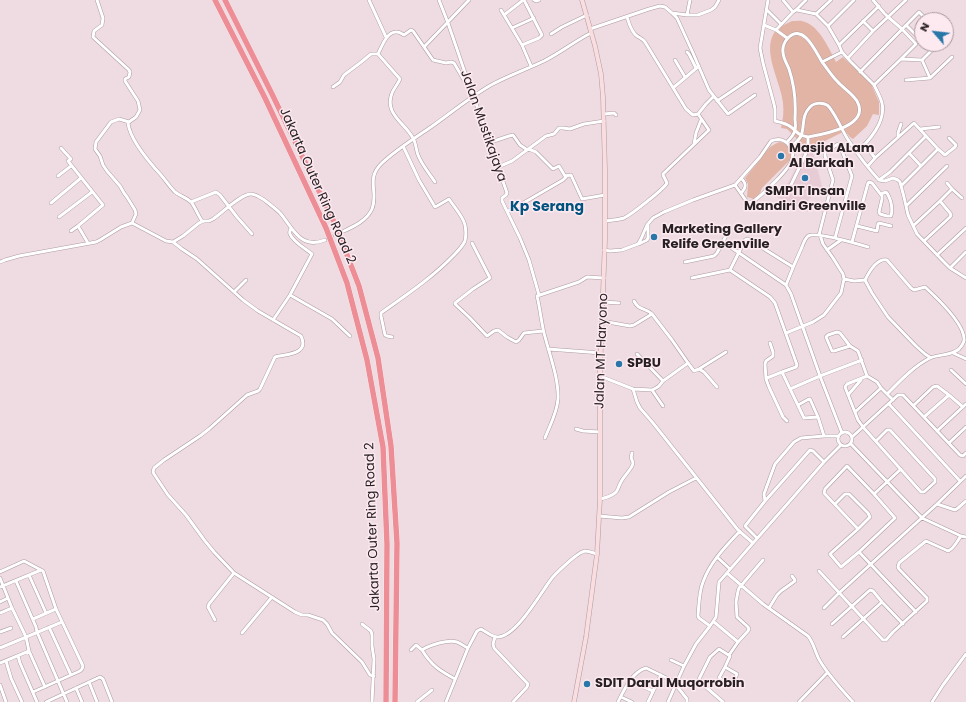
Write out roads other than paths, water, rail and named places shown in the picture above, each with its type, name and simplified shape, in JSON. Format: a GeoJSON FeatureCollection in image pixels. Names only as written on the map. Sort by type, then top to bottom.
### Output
{"type":"FeatureCollection","features":[{"type":"Feature","properties":{"kind":"highway","name":"Jakarta Outer Ring Road 2"},"geometry":{"type":"LineString","coordinates":[[215,0],[265,98],[326,228],[348,283],[368,360],[383,447],[387,544],[386,702]]}},
{"type":"Feature","properties":{"kind":"highway","name":"Jakarta Outer Ring Road 2"},"geometry":{"type":"LineString","coordinates":[[225,0],[335,224],[359,286],[378,358],[391,446],[397,543],[395,702]]}},
{"type":"Feature","properties":{"kind":"main road","name":"Jalan MT Haryono"},"geometry":{"type":"LineString","coordinates":[[574,702],[586,637],[597,554],[600,499],[600,376],[605,221],[604,114],[601,74],[582,0]]}},
{"type":"Feature","properties":{"kind":"street"},"geometry":{"type":"LineString","coordinates":[[97,0],[103,18],[102,25],[94,31],[93,37],[129,70],[129,77],[125,81],[139,104],[140,110],[138,115],[128,123]]}},
{"type":"Feature","properties":{"kind":"street"},"geometry":{"type":"LineString","coordinates":[[369,0],[386,37]]}},
{"type":"Feature","properties":{"kind":"street","name":"Jalan Mustikajaya"},"geometry":{"type":"LineString","coordinates":[[438,0],[448,23],[473,96],[491,142],[507,193],[502,198],[526,252],[540,304],[539,309],[543,331],[557,383],[558,399],[555,412],[545,438]]}},
{"type":"Feature","properties":{"kind":"street"},"geometry":{"type":"LineString","coordinates":[[424,47],[470,0]]}},
{"type":"Feature","properties":{"kind":"street"},"geometry":{"type":"LineString","coordinates":[[504,15],[524,0],[542,36],[522,45]]}},
{"type":"Feature","properties":{"kind":"street"},"geometry":{"type":"LineString","coordinates":[[534,0],[539,0]]}},
{"type":"Feature","properties":{"kind":"street"},"geometry":{"type":"LineString","coordinates":[[687,16],[690,0]]}},
{"type":"Feature","properties":{"kind":"street"},"geometry":{"type":"LineString","coordinates":[[672,12],[687,16],[698,15],[711,10],[715,7],[719,0]]}},
{"type":"Feature","properties":{"kind":"street"},"geometry":{"type":"LineString","coordinates":[[768,0],[760,48],[774,104],[775,121],[790,127],[794,133],[800,138],[819,136],[848,125],[854,120],[860,111],[856,99],[838,82],[822,62],[806,37],[799,34],[791,35],[787,38],[782,53],[789,70],[796,107],[794,133],[786,142]]}},
{"type":"Feature","properties":{"kind":"street"},"geometry":{"type":"LineString","coordinates":[[783,0],[795,11],[816,14],[828,26],[842,52],[874,85],[882,104],[881,117],[876,129],[865,145],[856,152]]}},
{"type":"Feature","properties":{"kind":"street"},"geometry":{"type":"LineString","coordinates":[[776,30],[806,0]]}},
{"type":"Feature","properties":{"kind":"street"},"geometry":{"type":"LineString","coordinates":[[816,14],[831,0]]}},
{"type":"Feature","properties":{"kind":"street"},"geometry":{"type":"LineString","coordinates":[[828,26],[854,0]]}},
{"type":"Feature","properties":{"kind":"street"},"geometry":{"type":"LineString","coordinates":[[873,0],[884,13],[916,44],[874,85]]}},
{"type":"Feature","properties":{"kind":"street"},"geometry":{"type":"LineString","coordinates":[[848,58],[873,31],[906,0]]}},
{"type":"Feature","properties":{"kind":"street"},"geometry":{"type":"LineString","coordinates":[[344,231],[362,221],[372,210],[373,176],[376,170],[390,156],[403,146],[473,96],[491,85],[544,61],[591,31],[648,9],[660,6],[665,7],[677,18],[705,84],[713,97],[728,114],[755,95]]}},
{"type":"Feature","properties":{"kind":"street"},"geometry":{"type":"LineString","coordinates":[[839,44],[879,6]]}},
{"type":"Feature","properties":{"kind":"street"},"geometry":{"type":"LineString","coordinates":[[501,10],[522,45],[531,66]]}},
{"type":"Feature","properties":{"kind":"street"},"geometry":{"type":"LineString","coordinates":[[767,10],[781,24]]}},
{"type":"Feature","properties":{"kind":"street"},"geometry":{"type":"LineString","coordinates":[[551,34],[587,15]]}},
{"type":"Feature","properties":{"kind":"street"},"geometry":{"type":"LineString","coordinates":[[627,17],[633,31],[646,42],[686,109],[693,115],[698,114],[713,97]]}},
{"type":"Feature","properties":{"kind":"street"},"geometry":{"type":"LineString","coordinates":[[860,72],[914,17]]}},
{"type":"Feature","properties":{"kind":"street"},"geometry":{"type":"LineString","coordinates":[[512,28],[534,18]]}},
{"type":"Feature","properties":{"kind":"street"},"geometry":{"type":"LineString","coordinates":[[863,21],[873,31]]}},
{"type":"Feature","properties":{"kind":"street"},"geometry":{"type":"LineString","coordinates":[[764,25],[776,30],[787,38]]}},
{"type":"Feature","properties":{"kind":"street"},"geometry":{"type":"LineString","coordinates":[[906,25],[914,33]]}},
{"type":"Feature","properties":{"kind":"street"},"geometry":{"type":"LineString","coordinates":[[378,54],[386,37],[394,32],[399,32],[404,35],[411,30],[434,60],[454,63],[471,90]]}},
{"type":"Feature","properties":{"kind":"street"},"geometry":{"type":"LineString","coordinates":[[686,52],[689,54],[697,67]]}},
{"type":"Feature","properties":{"kind":"street"},"geometry":{"type":"LineString","coordinates":[[822,62],[842,52]]}},
{"type":"Feature","properties":{"kind":"street"},"geometry":{"type":"LineString","coordinates":[[922,60],[929,52]]}},
{"type":"Feature","properties":{"kind":"street"},"geometry":{"type":"LineString","coordinates":[[333,87],[340,82],[344,75],[360,62],[372,54],[378,54],[400,79],[392,94],[390,103],[391,107],[395,117],[414,138],[420,160],[434,182]]}},
{"type":"Feature","properties":{"kind":"street"},"geometry":{"type":"LineString","coordinates":[[906,80],[930,78],[952,57]]}},
{"type":"Feature","properties":{"kind":"street"},"geometry":{"type":"LineString","coordinates":[[901,59],[922,60]]}},
{"type":"Feature","properties":{"kind":"street"},"geometry":{"type":"LineString","coordinates":[[675,60],[685,77]]}},
{"type":"Feature","properties":{"kind":"street"},"geometry":{"type":"LineString","coordinates":[[922,60],[930,78]]}},
{"type":"Feature","properties":{"kind":"street"},"geometry":{"type":"LineString","coordinates":[[673,88],[697,67]]}},
{"type":"Feature","properties":{"kind":"street"},"geometry":{"type":"LineString","coordinates":[[717,101],[751,78]]}},
{"type":"Feature","properties":{"kind":"street"},"geometry":{"type":"LineString","coordinates":[[791,147],[800,138],[807,111],[811,106],[822,103],[827,105],[832,110],[856,152],[879,180],[885,181],[893,178]]}},
{"type":"Feature","properties":{"kind":"street"},"geometry":{"type":"LineString","coordinates":[[604,114],[614,113],[616,115]]}},
{"type":"Feature","properties":{"kind":"street"},"geometry":{"type":"LineString","coordinates":[[605,221],[624,218],[664,188],[667,182],[663,175],[709,130],[698,114]]}},
{"type":"Feature","properties":{"kind":"street"},"geometry":{"type":"LineString","coordinates":[[0,262],[19,256],[100,240],[121,227],[132,223],[136,214],[135,210],[120,186],[103,165],[100,156],[95,149],[96,142],[111,122],[119,119],[128,123]]}},
{"type":"Feature","properties":{"kind":"street"},"geometry":{"type":"LineString","coordinates":[[694,144],[696,133],[702,119]]}},
{"type":"Feature","properties":{"kind":"street"},"geometry":{"type":"LineString","coordinates":[[498,167],[512,161],[546,136],[554,134],[559,128],[570,130],[584,124],[604,121]]}},
{"type":"Feature","properties":{"kind":"street"},"geometry":{"type":"LineString","coordinates":[[128,123],[128,127],[133,137],[150,163],[174,191],[191,202],[202,221]]}},
{"type":"Feature","properties":{"kind":"street"},"geometry":{"type":"LineString","coordinates":[[868,166],[898,136],[914,123],[945,156],[956,145],[949,138]]}},
{"type":"Feature","properties":{"kind":"street"},"geometry":{"type":"LineString","coordinates":[[898,136],[901,124]]}},
{"type":"Feature","properties":{"kind":"street"},"geometry":{"type":"LineString","coordinates":[[920,129],[939,127]]}},
{"type":"Feature","properties":{"kind":"street"},"geometry":{"type":"LineString","coordinates":[[491,142],[513,135],[520,145],[536,152],[553,169],[559,166],[566,177]]}},
{"type":"Feature","properties":{"kind":"street"},"geometry":{"type":"LineString","coordinates":[[879,180],[890,172],[926,136]]}},
{"type":"Feature","properties":{"kind":"street"},"geometry":{"type":"LineString","coordinates":[[788,191],[804,158],[808,147],[808,137]]}},
{"type":"Feature","properties":{"kind":"street"},"geometry":{"type":"LineString","coordinates":[[638,244],[642,239],[648,224],[653,218],[664,212],[734,185],[760,157],[771,140],[781,140],[786,142],[791,147],[793,155],[792,160],[785,172],[752,202],[747,202],[734,185]]}},
{"type":"Feature","properties":{"kind":"street"},"geometry":{"type":"LineString","coordinates":[[786,333],[813,322],[824,315],[841,294],[844,279],[833,258],[823,244],[820,235],[833,180],[824,154],[838,144],[852,176],[835,238]]}},
{"type":"Feature","properties":{"kind":"street"},"geometry":{"type":"LineString","coordinates":[[865,145],[875,158]]}},
{"type":"Feature","properties":{"kind":"street"},"geometry":{"type":"LineString","coordinates":[[392,337],[385,335],[380,316],[381,313],[446,263],[461,248],[465,240],[466,233],[462,218],[448,199],[435,206],[419,180],[403,146]]}},
{"type":"Feature","properties":{"kind":"street"},"geometry":{"type":"LineString","coordinates":[[60,148],[71,159],[68,161],[71,166],[103,205],[71,231]]}},
{"type":"Feature","properties":{"kind":"street"},"geometry":{"type":"LineString","coordinates":[[902,186],[938,150]]}},
{"type":"Feature","properties":{"kind":"street"},"geometry":{"type":"LineString","coordinates":[[908,153],[921,166]]}},
{"type":"Feature","properties":{"kind":"street"},"geometry":{"type":"LineString","coordinates":[[58,176],[71,166]]}},
{"type":"Feature","properties":{"kind":"street"},"geometry":{"type":"LineString","coordinates":[[906,207],[948,166]]}},
{"type":"Feature","properties":{"kind":"street"},"geometry":{"type":"LineString","coordinates":[[890,172],[893,178],[898,180],[902,186],[908,215],[917,234],[950,268],[966,278]]}},
{"type":"Feature","properties":{"kind":"street"},"geometry":{"type":"LineString","coordinates":[[508,212],[569,175],[572,175],[582,199],[605,195]]}},
{"type":"Feature","properties":{"kind":"street"},"geometry":{"type":"LineString","coordinates":[[51,203],[81,178]]}},
{"type":"Feature","properties":{"kind":"street"},"geometry":{"type":"LineString","coordinates":[[741,193],[745,189],[746,185],[742,178]]}},
{"type":"Feature","properties":{"kind":"street"},"geometry":{"type":"LineString","coordinates":[[852,242],[869,182],[872,183],[881,194],[880,214],[891,216],[892,205],[887,193],[881,194]]}},
{"type":"Feature","properties":{"kind":"street"},"geometry":{"type":"LineString","coordinates":[[947,184],[962,198]]}},
{"type":"Feature","properties":{"kind":"street"},"geometry":{"type":"LineString","coordinates":[[913,226],[952,189]]}},
{"type":"Feature","properties":{"kind":"street"},"geometry":{"type":"LineString","coordinates":[[59,217],[92,192]]}},
{"type":"Feature","properties":{"kind":"street"},"geometry":{"type":"LineString","coordinates":[[191,202],[216,192],[252,234]]}},
{"type":"Feature","properties":{"kind":"street"},"geometry":{"type":"LineString","coordinates":[[173,242],[202,221],[209,221],[239,199],[251,194],[254,194],[266,201],[279,212],[300,238],[311,243],[325,240]]}},
{"type":"Feature","properties":{"kind":"street"},"geometry":{"type":"LineString","coordinates":[[924,241],[951,215],[940,202]]}},
{"type":"Feature","properties":{"kind":"street"},"geometry":{"type":"LineString","coordinates":[[132,223],[166,241],[173,242],[182,250],[197,259],[258,311],[301,336],[303,340],[303,344],[299,350],[290,354],[275,356],[258,391],[247,395],[200,436],[154,468],[153,472],[168,494],[214,552],[234,573],[298,614],[323,620],[332,633],[362,662],[370,675],[374,676]]}},
{"type":"Feature","properties":{"kind":"street"},"geometry":{"type":"LineString","coordinates":[[857,226],[876,231],[879,223],[891,226]]}},
{"type":"Feature","properties":{"kind":"street"},"geometry":{"type":"LineString","coordinates":[[604,250],[622,250],[647,240],[648,224]]}},
{"type":"Feature","properties":{"kind":"street"},"geometry":{"type":"LineString","coordinates":[[78,226],[88,243]]}},
{"type":"Feature","properties":{"kind":"street"},"geometry":{"type":"LineString","coordinates":[[273,320],[290,295],[312,254],[297,243],[290,235],[291,228]]}},
{"type":"Feature","properties":{"kind":"street"},"geometry":{"type":"LineString","coordinates":[[685,262],[714,256],[717,254],[730,228]]}},
{"type":"Feature","properties":{"kind":"street"},"geometry":{"type":"LineString","coordinates":[[937,255],[966,228]]}},
{"type":"Feature","properties":{"kind":"street"},"geometry":{"type":"LineString","coordinates":[[786,285],[807,237],[813,234],[868,246]]}},
{"type":"Feature","properties":{"kind":"street"},"geometry":{"type":"LineString","coordinates":[[730,270],[745,240],[748,239],[793,267]]}},
{"type":"Feature","properties":{"kind":"street"},"geometry":{"type":"LineString","coordinates":[[827,250],[841,240]]}},
{"type":"Feature","properties":{"kind":"street"},"geometry":{"type":"LineString","coordinates":[[723,242],[786,285],[791,294],[820,376],[842,432]]}},
{"type":"Feature","properties":{"kind":"street"},"geometry":{"type":"LineString","coordinates":[[472,243],[490,278],[473,289],[455,304],[487,336],[498,330],[516,342],[524,333],[543,331]]}},
{"type":"Feature","properties":{"kind":"street"},"geometry":{"type":"LineString","coordinates":[[950,268],[966,252]]}},
{"type":"Feature","properties":{"kind":"street"},"geometry":{"type":"LineString","coordinates":[[865,280],[869,272],[876,264],[880,261],[887,260],[911,288],[914,290],[925,287],[944,305],[952,313],[962,330],[964,337],[965,343],[953,353],[931,358],[920,364],[887,394]]}},
{"type":"Feature","properties":{"kind":"street"},"geometry":{"type":"LineString","coordinates":[[692,278],[730,270],[770,297],[775,303],[797,364],[796,367],[767,378]]}},
{"type":"Feature","properties":{"kind":"street"},"geometry":{"type":"LineString","coordinates":[[538,296],[579,282],[587,277],[604,278]]}},
{"type":"Feature","properties":{"kind":"street"},"geometry":{"type":"LineString","coordinates":[[844,279],[854,281],[865,280]]}},
{"type":"Feature","properties":{"kind":"street"},"geometry":{"type":"LineString","coordinates":[[234,292],[246,280]]}},
{"type":"Feature","properties":{"kind":"street"},"geometry":{"type":"LineString","coordinates":[[865,280],[888,317],[916,346],[931,358]]}},
{"type":"Feature","properties":{"kind":"street"},"geometry":{"type":"LineString","coordinates":[[290,295],[332,319],[350,336]]}},
{"type":"Feature","properties":{"kind":"street"},"geometry":{"type":"LineString","coordinates":[[634,301],[638,307],[652,314],[694,371],[726,352]]}},
{"type":"Feature","properties":{"kind":"street"},"geometry":{"type":"LineString","coordinates":[[603,302],[619,303]]}},
{"type":"Feature","properties":{"kind":"street"},"geometry":{"type":"LineString","coordinates":[[602,321],[630,326],[652,314]]}},
{"type":"Feature","properties":{"kind":"street"},"geometry":{"type":"LineString","coordinates":[[850,346],[832,351],[826,337],[837,332],[840,333],[850,346],[858,351],[867,376],[877,382],[893,400]]}},
{"type":"Feature","properties":{"kind":"street"},"geometry":{"type":"LineString","coordinates":[[770,343],[773,354],[765,364],[767,378],[769,387],[783,417],[787,421]]}},
{"type":"Feature","properties":{"kind":"street"},"geometry":{"type":"LineString","coordinates":[[548,349],[601,353]]}},
{"type":"Feature","properties":{"kind":"street"},"geometry":{"type":"LineString","coordinates":[[953,353],[966,358]]}},
{"type":"Feature","properties":{"kind":"street"},"geometry":{"type":"LineString","coordinates":[[638,354],[663,381]]}},
{"type":"Feature","properties":{"kind":"street"},"geometry":{"type":"LineString","coordinates":[[790,389],[862,360]]}},
{"type":"Feature","properties":{"kind":"street"},"geometry":{"type":"LineString","coordinates":[[600,376],[633,389],[652,390],[688,363]]}},
{"type":"Feature","properties":{"kind":"street"},"geometry":{"type":"LineString","coordinates":[[699,369],[704,372],[717,387]]}},
{"type":"Feature","properties":{"kind":"street"},"geometry":{"type":"LineString","coordinates":[[951,370],[966,384]]}},
{"type":"Feature","properties":{"kind":"street"},"geometry":{"type":"LineString","coordinates":[[782,372],[804,418],[818,417]]}},
{"type":"Feature","properties":{"kind":"street"},"geometry":{"type":"LineString","coordinates":[[867,376],[846,385],[845,389],[858,420],[863,427],[923,492],[935,482],[935,479],[890,430],[887,430],[876,441]]}},
{"type":"Feature","properties":{"kind":"street"},"geometry":{"type":"LineString","coordinates":[[848,395],[862,378]]}},
{"type":"Feature","properties":{"kind":"street"},"geometry":{"type":"LineString","coordinates":[[914,405],[935,386],[938,386],[963,407]]}},
{"type":"Feature","properties":{"kind":"street"},"geometry":{"type":"LineString","coordinates":[[855,412],[881,388]]}},
{"type":"Feature","properties":{"kind":"street"},"geometry":{"type":"LineString","coordinates":[[633,389],[640,408],[696,478],[738,529],[755,541]]}},
{"type":"Feature","properties":{"kind":"street"},"geometry":{"type":"LineString","coordinates":[[652,390],[663,406]]}},
{"type":"Feature","properties":{"kind":"street"},"geometry":{"type":"LineString","coordinates":[[851,444],[852,437],[898,395],[901,394],[914,405],[961,455],[963,456],[966,453]]}},
{"type":"Feature","properties":{"kind":"street"},"geometry":{"type":"LineString","coordinates":[[924,417],[949,395]]}},
{"type":"Feature","properties":{"kind":"street"},"geometry":{"type":"LineString","coordinates":[[798,404],[809,399],[810,400],[818,417],[824,436]]}},
{"type":"Feature","properties":{"kind":"street"},"geometry":{"type":"LineString","coordinates":[[889,404],[960,481]]}},
{"type":"Feature","properties":{"kind":"street"},"geometry":{"type":"LineString","coordinates":[[937,431],[966,404]]}},
{"type":"Feature","properties":{"kind":"street"},"geometry":{"type":"LineString","coordinates":[[949,443],[966,427]]}},
{"type":"Feature","properties":{"kind":"street"},"geometry":{"type":"LineString","coordinates":[[576,429],[600,432]]}},
{"type":"Feature","properties":{"kind":"street"},"geometry":{"type":"LineString","coordinates":[[840,446],[837,440],[838,436],[842,432]]}},
{"type":"Feature","properties":{"kind":"street"},"geometry":{"type":"LineString","coordinates":[[842,432],[846,432],[852,437]]}},
{"type":"Feature","properties":{"kind":"street"},"geometry":{"type":"LineString","coordinates":[[764,501],[764,494],[775,464],[794,441],[801,438],[838,436]]}},
{"type":"Feature","properties":{"kind":"street"},"geometry":{"type":"LineString","coordinates":[[840,446],[846,447],[851,444]]}},
{"type":"Feature","properties":{"kind":"street"},"geometry":{"type":"LineString","coordinates":[[851,444],[922,518],[966,537]]}},
{"type":"Feature","properties":{"kind":"street"},"geometry":{"type":"LineString","coordinates":[[668,702],[684,666],[696,644],[714,622],[716,616],[719,584],[730,569],[824,462],[840,446]]}},
{"type":"Feature","properties":{"kind":"street"},"geometry":{"type":"LineString","coordinates":[[755,541],[745,526],[764,501],[810,450],[824,462]]}},
{"type":"Feature","properties":{"kind":"street"},"geometry":{"type":"LineString","coordinates":[[600,499],[610,496],[616,492],[621,481],[632,465],[632,454]]}},
{"type":"Feature","properties":{"kind":"street"},"geometry":{"type":"LineString","coordinates":[[835,504],[847,493],[868,513],[870,517],[858,529],[830,554],[841,567],[895,518],[847,466],[825,491],[825,494],[858,529]]}},
{"type":"Feature","properties":{"kind":"street"},"geometry":{"type":"LineString","coordinates":[[874,494],[901,468]]}},
{"type":"Feature","properties":{"kind":"street"},"geometry":{"type":"LineString","coordinates":[[824,608],[966,476]]}},
{"type":"Feature","properties":{"kind":"street"},"geometry":{"type":"LineString","coordinates":[[599,516],[622,518],[628,517],[669,492],[696,478]]}},
{"type":"Feature","properties":{"kind":"street"},"geometry":{"type":"LineString","coordinates":[[937,504],[955,510],[966,501]]}},
{"type":"Feature","properties":{"kind":"street"},"geometry":{"type":"LineString","coordinates":[[710,626],[698,616],[702,583],[717,556],[738,529]]}},
{"type":"Feature","properties":{"kind":"street"},"geometry":{"type":"LineString","coordinates":[[819,571],[883,640],[886,640],[916,612],[927,598],[899,569],[899,563],[926,542],[950,551],[961,536]]}},
{"type":"Feature","properties":{"kind":"street"},"geometry":{"type":"LineString","coordinates":[[446,702],[468,648],[477,631],[481,629],[499,638],[510,633],[526,615],[564,565],[583,551],[597,554]]}},
{"type":"Feature","properties":{"kind":"street"},"geometry":{"type":"LineString","coordinates":[[859,552],[916,612]]}},
{"type":"Feature","properties":{"kind":"street"},"geometry":{"type":"LineString","coordinates":[[717,556],[730,569]]}},
{"type":"Feature","properties":{"kind":"street"},"geometry":{"type":"LineString","coordinates":[[725,667],[737,674],[732,685],[719,678],[730,657],[728,655],[748,631],[748,627],[737,617],[738,591],[741,585],[763,560]]}},
{"type":"Feature","properties":{"kind":"street"},"geometry":{"type":"LineString","coordinates":[[0,572],[24,561],[43,571],[56,609],[83,666],[80,671],[33,692]]}},
{"type":"Feature","properties":{"kind":"street"},"geometry":{"type":"LineString","coordinates":[[2,587],[41,570]]}},
{"type":"Feature","properties":{"kind":"street"},"geometry":{"type":"LineString","coordinates":[[215,620],[208,607],[209,604],[234,573]]}},
{"type":"Feature","properties":{"kind":"street"},"geometry":{"type":"LineString","coordinates":[[727,573],[769,608],[808,636],[827,673],[853,702]]}},
{"type":"Feature","properties":{"kind":"street"},"geometry":{"type":"LineString","coordinates":[[29,575],[46,613]]}},
{"type":"Feature","properties":{"kind":"street"},"geometry":{"type":"LineString","coordinates":[[769,608],[777,595],[795,581],[792,576]]}},
{"type":"Feature","properties":{"kind":"street"},"geometry":{"type":"LineString","coordinates":[[0,578],[2,587],[26,637],[29,651],[45,687]]}},
{"type":"Feature","properties":{"kind":"street"},"geometry":{"type":"LineString","coordinates":[[16,581],[67,702]]}},
{"type":"Feature","properties":{"kind":"street"},"geometry":{"type":"LineString","coordinates":[[832,624],[870,590],[873,591],[903,624]]}},
{"type":"Feature","properties":{"kind":"street"},"geometry":{"type":"LineString","coordinates":[[242,633],[272,597]]}},
{"type":"Feature","properties":{"kind":"street"},"geometry":{"type":"LineString","coordinates":[[0,602],[8,598]]}},
{"type":"Feature","properties":{"kind":"street"},"geometry":{"type":"LineString","coordinates":[[843,637],[882,602]]}},
{"type":"Feature","properties":{"kind":"street"},"geometry":{"type":"LineString","coordinates":[[0,613],[12,608]]}},
{"type":"Feature","properties":{"kind":"street"},"geometry":{"type":"LineString","coordinates":[[33,619],[56,609]]}},
{"type":"Feature","properties":{"kind":"street"},"geometry":{"type":"LineString","coordinates":[[0,648],[62,622]]}},
{"type":"Feature","properties":{"kind":"street"},"geometry":{"type":"LineString","coordinates":[[714,622],[738,642]]}},
{"type":"Feature","properties":{"kind":"street"},"geometry":{"type":"LineString","coordinates":[[362,624],[372,633],[374,659],[372,702]]}},
{"type":"Feature","properties":{"kind":"street"},"geometry":{"type":"LineString","coordinates":[[49,627],[71,675]]}},
{"type":"Feature","properties":{"kind":"street"},"geometry":{"type":"LineString","coordinates":[[0,632],[11,628]]}},
{"type":"Feature","properties":{"kind":"street"},"geometry":{"type":"LineString","coordinates":[[495,637],[493,644],[494,648],[528,684],[513,702]]}},
{"type":"Feature","properties":{"kind":"street"},"geometry":{"type":"LineString","coordinates":[[422,650],[428,646],[445,642],[457,642],[468,648]]}},
{"type":"Feature","properties":{"kind":"street"},"geometry":{"type":"LineString","coordinates":[[411,650],[417,645],[433,664],[441,671],[455,679]]}},
{"type":"Feature","properties":{"kind":"street"},"geometry":{"type":"LineString","coordinates":[[723,702],[700,682],[699,679],[710,657],[719,649],[728,655]]}},
{"type":"Feature","properties":{"kind":"street"},"geometry":{"type":"LineString","coordinates":[[0,663],[29,651]]}},
{"type":"Feature","properties":{"kind":"street"},"geometry":{"type":"LineString","coordinates":[[932,702],[966,654]]}},
{"type":"Feature","properties":{"kind":"street"},"geometry":{"type":"LineString","coordinates":[[18,656],[37,702]]}},
{"type":"Feature","properties":{"kind":"street"},"geometry":{"type":"LineString","coordinates":[[671,660],[684,666]]}},
{"type":"Feature","properties":{"kind":"street"},"geometry":{"type":"LineString","coordinates":[[6,661],[11,678],[22,702]]}},
{"type":"Feature","properties":{"kind":"street"},"geometry":{"type":"LineString","coordinates":[[618,702],[630,681],[638,671],[646,668],[676,684],[688,699],[687,702]]}},
{"type":"Feature","properties":{"kind":"street"},"geometry":{"type":"LineString","coordinates":[[799,702],[827,673]]}},
{"type":"Feature","properties":{"kind":"street"},"geometry":{"type":"LineString","coordinates":[[648,702],[661,675]]}},
{"type":"Feature","properties":{"kind":"street"},"geometry":{"type":"LineString","coordinates":[[46,702],[100,677],[102,678],[112,702]]}},
{"type":"Feature","properties":{"kind":"street"},"geometry":{"type":"LineString","coordinates":[[630,681],[653,691]]}},
{"type":"Feature","properties":{"kind":"street"},"geometry":{"type":"LineString","coordinates":[[89,682],[97,702]]}},
{"type":"Feature","properties":{"kind":"street"},"geometry":{"type":"LineString","coordinates":[[0,685],[6,702]]}},
{"type":"Feature","properties":{"kind":"street"},"geometry":{"type":"LineString","coordinates":[[76,688],[82,702]]}},
{"type":"Feature","properties":{"kind":"street"},"geometry":{"type":"LineString","coordinates":[[417,702],[432,690]]}},
{"type":"Feature","properties":{"kind":"street"},"geometry":{"type":"LineString","coordinates":[[621,697],[632,702]]}},
{"type":"Feature","properties":{"kind":"street"},"geometry":{"type":"LineString","coordinates":[[935,698],[939,702]]}},
{"type":"Feature","properties":{"kind":"tunnel"},"geometry":{"type":"LineString","coordinates":[[329,238],[344,231]]}},
{"type":"Feature","properties":{"kind":"place","name":"Masjid ALam Al Barkah"},"geometry":{"type":"Point","coordinates":[781,156]}},
{"type":"Feature","properties":{"kind":"place","name":"SMPIT Insan Mandiri Greenville"},"geometry":{"type":"Point","coordinates":[805,178]}},
{"type":"Feature","properties":{"kind":"place","name":"Marketing Gallery Relife Greenville"},"geometry":{"type":"Point","coordinates":[654,237]}},
{"type":"Feature","properties":{"kind":"place","name":"SPBU"},"geometry":{"type":"Point","coordinates":[619,364]}},
{"type":"Feature","properties":{"kind":"place","name":"SDIT Darul Muqorrobin"},"geometry":{"type":"Point","coordinates":[587,684]}},
{"type":"Feature","properties":{"kind":"district","name":"Kp Serang"},"geometry":{"type":"Point","coordinates":[547,207]}}]}
